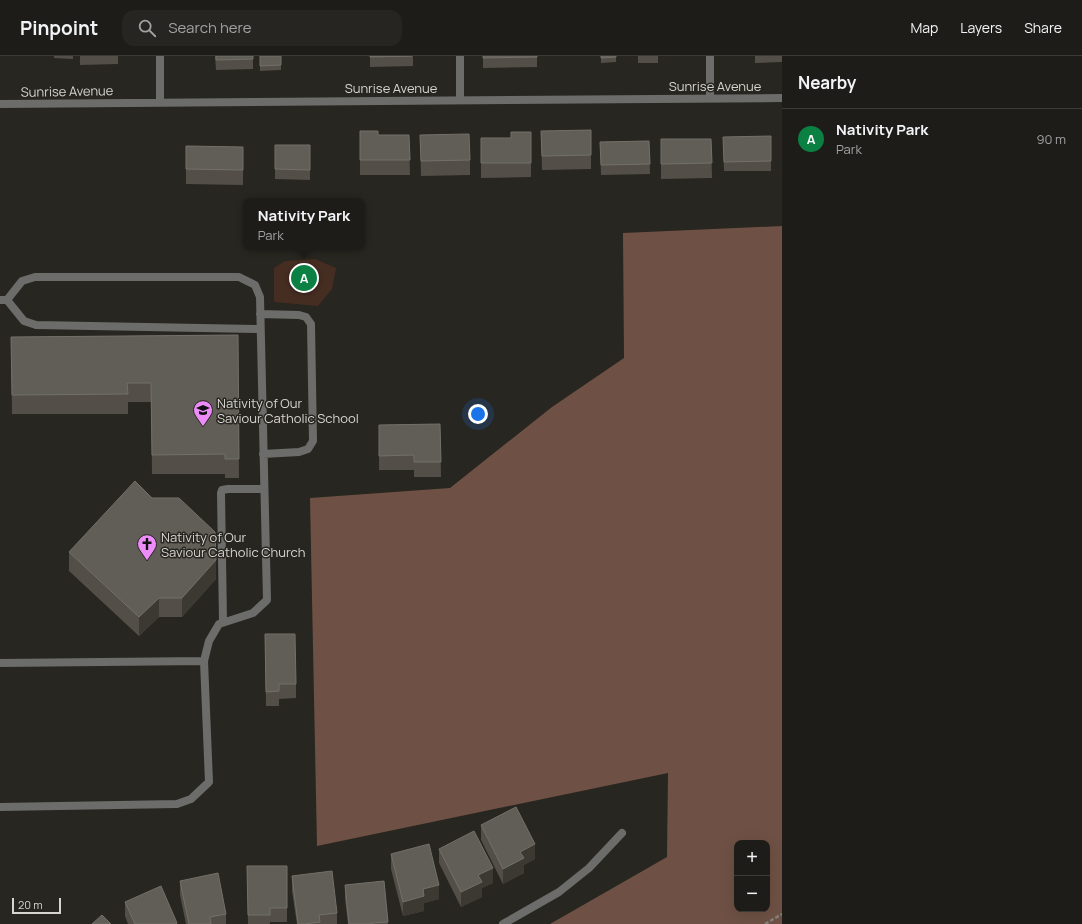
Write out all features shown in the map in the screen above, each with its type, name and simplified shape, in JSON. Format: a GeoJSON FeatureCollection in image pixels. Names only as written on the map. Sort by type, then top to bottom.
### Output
{"type":"FeatureCollection","features":[{"type":"Feature","properties":{"kind":"street"},"geometry":{"type":"LineString","coordinates":[[160,56],[160,102]]}},
{"type":"Feature","properties":{"kind":"street"},"geometry":{"type":"LineString","coordinates":[[460,56],[460,100]]}},
{"type":"Feature","properties":{"kind":"street"},"geometry":{"type":"LineString","coordinates":[[710,56],[710,98]]}},
{"type":"Feature","properties":{"kind":"street","name":"Sunrise Avenue"},"geometry":{"type":"LineString","coordinates":[[0,104],[782,98]]}},
{"type":"Feature","properties":{"kind":"street"},"geometry":{"type":"LineString","coordinates":[[0,807],[177,804],[191,799],[209,782],[204,661],[209,641],[219,624],[253,613],[267,600],[260,297],[255,285],[239,277],[35,277],[22,281],[4,300],[24,321],[36,325],[260,329]]}},
{"type":"Feature","properties":{"kind":"street"},"geometry":{"type":"LineString","coordinates":[[260,314],[299,315],[306,317],[311,324],[313,441],[308,449],[299,452],[263,454]]}},
{"type":"Feature","properties":{"kind":"street"},"geometry":{"type":"LineString","coordinates":[[223,622],[221,493],[222,490],[264,489]]}},
{"type":"Feature","properties":{"kind":"street"},"geometry":{"type":"LineString","coordinates":[[0,663],[204,661]]}},
{"type":"Feature","properties":{"kind":"street"},"geometry":{"type":"LineString","coordinates":[[503,924],[559,892],[589,868],[622,833]]}},
{"type":"Feature","properties":{"kind":"path"},"geometry":{"type":"LineString","coordinates":[[765,924],[782,914]]}},
{"type":"Feature","properties":{"kind":"shaded area"},"geometry":{"type":"Polygon","coordinates":[[[782,226],[782,924],[550,924],[667,857],[668,773],[317,846],[310,498],[450,488],[552,407],[624,358],[623,233],[782,226]]]}},
{"type":"Feature","properties":{"kind":"shaded area"},"geometry":{"type":"Polygon","coordinates":[[[315,259],[336,268],[332,289],[318,306],[274,302],[274,268],[285,261],[315,259]]]}},
{"type":"Feature","properties":{"kind":"building"},"geometry":{"type":"Polygon","coordinates":[[[216,56],[253,56],[253,59],[216,60],[216,56]]]}},
{"type":"Feature","properties":{"kind":"building"},"geometry":{"type":"Polygon","coordinates":[[[260,56],[281,56],[281,65],[260,66],[260,56]]]}},
{"type":"Feature","properties":{"kind":"building"},"geometry":{"type":"Polygon","coordinates":[[[370,56],[412,56],[370,57],[370,56]]]}},
{"type":"Feature","properties":{"kind":"building"},"geometry":{"type":"Polygon","coordinates":[[[483,56],[537,56],[537,57],[483,58],[483,56]]]}},
{"type":"Feature","properties":{"kind":"building"},"geometry":{"type":"Polygon","coordinates":[[[601,56],[616,56],[616,57],[601,58],[601,56]]]}},
{"type":"Feature","properties":{"kind":"building"},"geometry":{"type":"Polygon","coordinates":[[[591,130],[591,155],[542,156],[541,131],[591,130]]]}},
{"type":"Feature","properties":{"kind":"building"},"geometry":{"type":"Polygon","coordinates":[[[360,131],[378,131],[378,135],[409,135],[410,160],[360,160],[360,131]]]}},
{"type":"Feature","properties":{"kind":"building"},"geometry":{"type":"Polygon","coordinates":[[[511,132],[531,132],[531,163],[481,163],[481,138],[511,138],[511,132]]]}},
{"type":"Feature","properties":{"kind":"building"},"geometry":{"type":"Polygon","coordinates":[[[469,134],[470,160],[421,161],[420,135],[469,134]]]}},
{"type":"Feature","properties":{"kind":"building"},"geometry":{"type":"Polygon","coordinates":[[[771,136],[771,161],[724,162],[723,137],[771,136]]]}},
{"type":"Feature","properties":{"kind":"building"},"geometry":{"type":"Polygon","coordinates":[[[661,139],[711,139],[712,163],[661,164],[661,139]]]}},
{"type":"Feature","properties":{"kind":"building"},"geometry":{"type":"Polygon","coordinates":[[[649,141],[650,164],[601,165],[600,142],[649,141]]]}},
{"type":"Feature","properties":{"kind":"building"},"geometry":{"type":"Polygon","coordinates":[[[275,145],[310,145],[310,170],[275,169],[275,145]]]}},
{"type":"Feature","properties":{"kind":"building"},"geometry":{"type":"Polygon","coordinates":[[[186,146],[243,147],[243,170],[186,169],[186,146]]]}},
{"type":"Feature","properties":{"kind":"building"},"geometry":{"type":"Polygon","coordinates":[[[238,335],[239,459],[225,459],[225,454],[152,455],[151,383],[127,383],[128,394],[12,395],[11,337],[238,335]]]}},
{"type":"Feature","properties":{"kind":"building"},"geometry":{"type":"Polygon","coordinates":[[[440,424],[441,462],[414,462],[414,455],[379,456],[379,425],[440,424]]]}},
{"type":"Feature","properties":{"kind":"building","name":"Nativity of Our Saviour Catholic Church"},"geometry":{"type":"Polygon","coordinates":[[[135,481],[152,498],[179,498],[215,532],[216,560],[182,598],[159,598],[139,617],[69,552],[135,481]]]}},
{"type":"Feature","properties":{"kind":"building"},"geometry":{"type":"Polygon","coordinates":[[[265,634],[295,634],[296,684],[279,684],[279,691],[266,692],[265,634]]]}},
{"type":"Feature","properties":{"kind":"building"},"geometry":{"type":"Polygon","coordinates":[[[516,807],[535,844],[520,852],[524,858],[503,869],[481,825],[516,807]]]}},
{"type":"Feature","properties":{"kind":"building"},"geometry":{"type":"Polygon","coordinates":[[[474,831],[493,868],[478,875],[482,882],[461,892],[439,849],[474,831]]]}},
{"type":"Feature","properties":{"kind":"building"},"geometry":{"type":"Polygon","coordinates":[[[429,844],[439,885],[423,889],[424,896],[403,902],[391,854],[429,844]]]}},
{"type":"Feature","properties":{"kind":"building"},"geometry":{"type":"Polygon","coordinates":[[[247,866],[287,866],[287,908],[270,908],[270,915],[248,915],[247,866]]]}},
{"type":"Feature","properties":{"kind":"building"},"geometry":{"type":"Polygon","coordinates":[[[332,871],[337,913],[319,915],[320,922],[298,924],[292,876],[332,871]]]}},
{"type":"Feature","properties":{"kind":"building"},"geometry":{"type":"Polygon","coordinates":[[[218,873],[226,914],[210,917],[211,924],[189,924],[180,881],[218,873]]]}},
{"type":"Feature","properties":{"kind":"building"},"geometry":{"type":"Polygon","coordinates":[[[384,881],[388,922],[349,924],[345,885],[384,881]]]}},
{"type":"Feature","properties":{"kind":"building"},"geometry":{"type":"Polygon","coordinates":[[[161,886],[177,923],[135,924],[125,902],[161,886]]]}},
{"type":"Feature","properties":{"kind":"building"},"geometry":{"type":"Polygon","coordinates":[[[102,915],[111,924],[92,924],[102,915]]]}},
{"type":"Feature","properties":{"kind":"place","name":"Nativity Park"},"geometry":{"type":"Point","coordinates":[304,278]}},
{"type":"Feature","properties":{"kind":"place","name":"Nativity of Our Saviour Catholic School"},"geometry":{"type":"Point","coordinates":[203,427]}},
{"type":"Feature","properties":{"kind":"place","name":"Nativity of Our Saviour Catholic Church"},"geometry":{"type":"Point","coordinates":[147,561]}}]}
